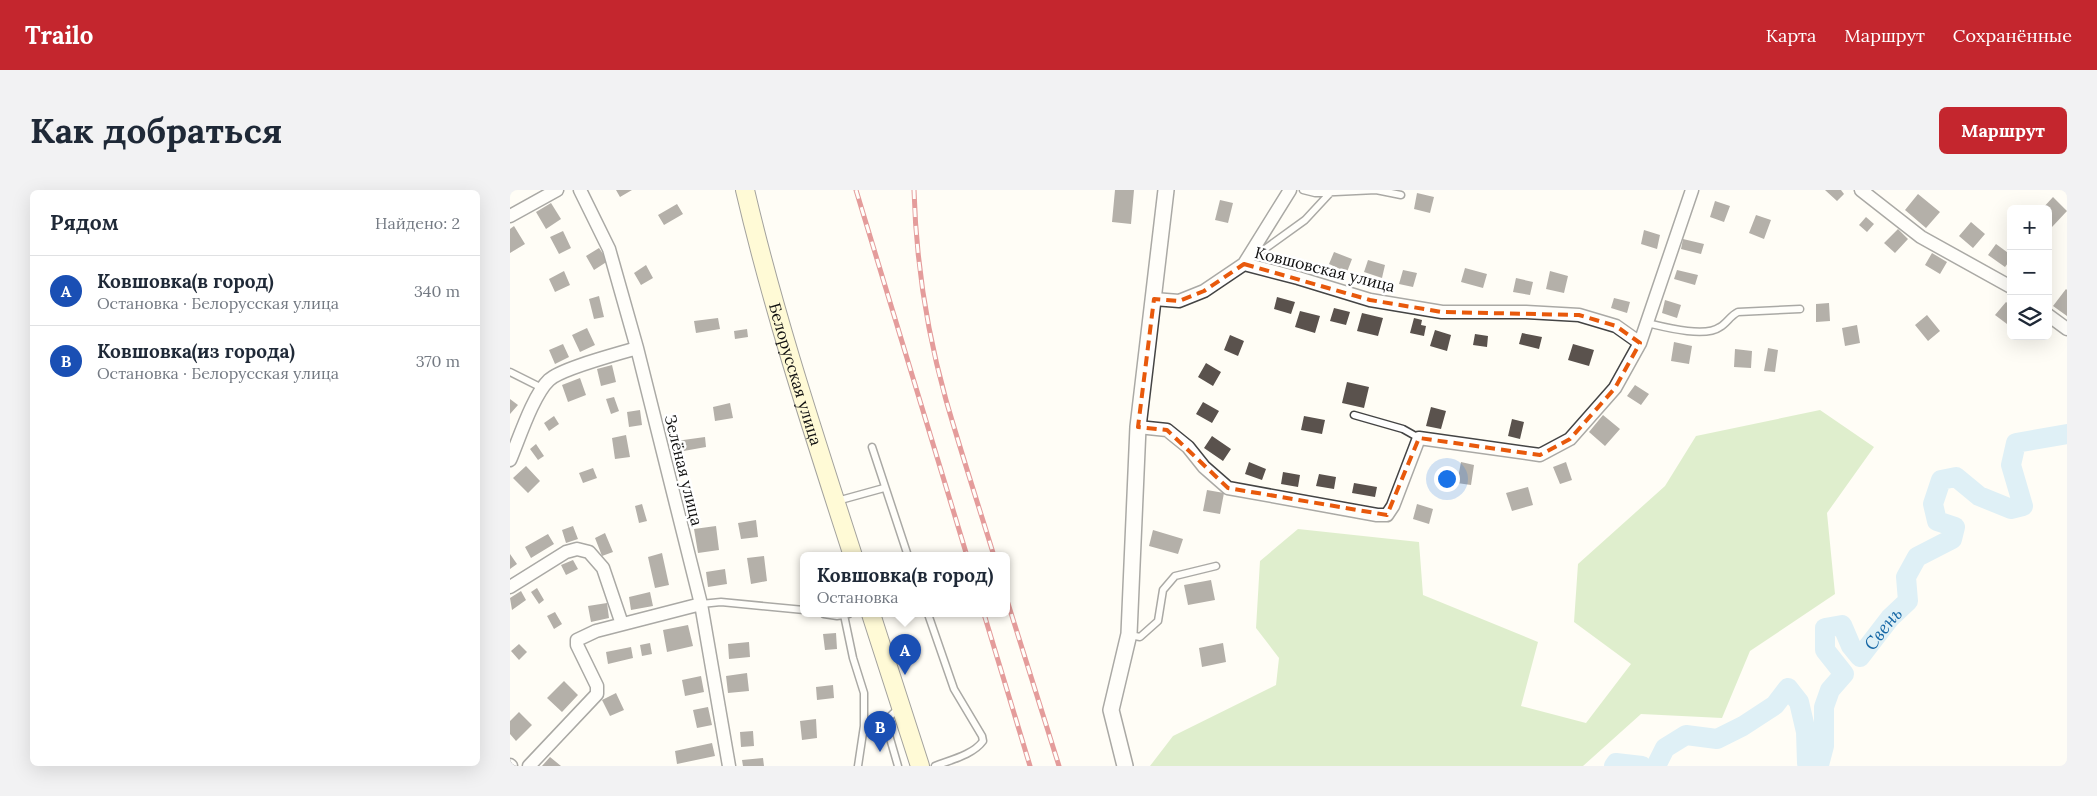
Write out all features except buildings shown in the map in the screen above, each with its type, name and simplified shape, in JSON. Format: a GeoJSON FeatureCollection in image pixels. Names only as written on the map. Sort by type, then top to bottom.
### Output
{"type":"FeatureCollection","features":[{"type":"Feature","properties":{"kind":"main road","name":"Белорусская улица"},"geometry":{"type":"LineString","coordinates":[[745,190],[761,258],[784,341],[852,552]]}},
{"type":"Feature","properties":{"kind":"main road"},"geometry":{"type":"LineString","coordinates":[[872,617],[920,766]]}},
{"type":"Feature","properties":{"kind":"street"},"geometry":{"type":"LineString","coordinates":[[510,216],[557,190]]}},
{"type":"Feature","properties":{"kind":"street","name":"Зелёная улица"},"geometry":{"type":"LineString","coordinates":[[580,190],[609,249],[637,348],[701,604],[729,766]]}},
{"type":"Feature","properties":{"kind":"street"},"geometry":{"type":"LineString","coordinates":[[1125,766],[1111,710],[1129,634],[1138,427],[1166,190]]}},
{"type":"Feature","properties":{"kind":"street"},"geometry":{"type":"LineString","coordinates":[[1244,264],[1290,190]]}},
{"type":"Feature","properties":{"kind":"street"},"geometry":{"type":"LineString","coordinates":[[1138,427],[1167,430],[1188,447],[1204,467],[1228,488],[1377,515],[1387,515],[1393,506],[1419,438],[1540,455],[1570,439],[1615,388],[1640,343],[1692,190]]}},
{"type":"Feature","properties":{"kind":"street"},"geometry":{"type":"LineString","coordinates":[[1861,190],[1921,237],[2007,285]]}},
{"type":"Feature","properties":{"kind":"street","name":"Ковшовская улица"},"geometry":{"type":"LineString","coordinates":[[1154,299],[1179,301],[1204,291],[1244,264],[1370,300],[1442,312],[1526,312],[1578,316],[1616,326],[1640,343]]}},
{"type":"Feature","properties":{"kind":"street"},"geometry":{"type":"LineString","coordinates":[[2052,318],[2067,329]]}},
{"type":"Feature","properties":{"kind":"street"},"geometry":{"type":"LineString","coordinates":[[510,460],[543,388],[550,379],[583,364],[637,348]]}},
{"type":"Feature","properties":{"kind":"street"},"geometry":{"type":"LineString","coordinates":[[510,587],[566,552],[577,549],[589,552],[603,568],[622,624]]}},
{"type":"Feature","properties":{"kind":"street"},"geometry":{"type":"LineString","coordinates":[[529,766],[597,694],[597,686],[577,645],[577,640],[596,631],[701,604]]}},
{"type":"Feature","properties":{"kind":"lane"},"geometry":{"type":"LineString","coordinates":[[1303,190],[1315,193],[1376,190],[1401,195]]}},
{"type":"Feature","properties":{"kind":"lane"},"geometry":{"type":"LineString","coordinates":[[1244,264],[1305,220],[1331,192]]}},
{"type":"Feature","properties":{"kind":"lane"},"geometry":{"type":"LineString","coordinates":[[1647,323],[1690,331],[1708,332],[1720,328],[1732,315],[1738,312],[1800,310]]}},
{"type":"Feature","properties":{"kind":"lane"},"geometry":{"type":"LineString","coordinates":[[510,372],[543,388]]}},
{"type":"Feature","properties":{"kind":"lane"},"geometry":{"type":"LineString","coordinates":[[1354,415],[1403,429],[1419,438]]}},
{"type":"Feature","properties":{"kind":"lane"},"geometry":{"type":"LineString","coordinates":[[872,447],[907,552]]}},
{"type":"Feature","properties":{"kind":"lane"},"geometry":{"type":"LineString","coordinates":[[835,501],[884,488]]}},
{"type":"Feature","properties":{"kind":"lane"},"geometry":{"type":"LineString","coordinates":[[1129,634],[1140,637],[1158,621],[1163,590],[1174,576],[1216,566]]}},
{"type":"Feature","properties":{"kind":"lane"},"geometry":{"type":"LineString","coordinates":[[701,604],[720,602],[800,610]]}},
{"type":"Feature","properties":{"kind":"lane"},"geometry":{"type":"LineString","coordinates":[[846,617],[853,658],[864,693],[864,726],[858,766]]}},
{"type":"Feature","properties":{"kind":"lane"},"geometry":{"type":"LineString","coordinates":[[929,617],[954,689],[982,736],[982,742],[979,747],[935,766]]}},
{"type":"Feature","properties":{"kind":"lane"},"geometry":{"type":"LineString","coordinates":[[898,766],[885,720],[901,706]]}},
{"type":"Feature","properties":{"kind":"highlighted area"},"geometry":{"type":"Polygon","coordinates":[[[1244,264],[1370,300],[1442,312],[1579,315],[1616,326],[1640,343],[1615,388],[1570,439],[1540,455],[1419,438],[1387,515],[1228,488],[1167,430],[1138,427],[1154,299],[1179,301],[1204,291],[1244,264]]]}},
{"type":"Feature","properties":{"kind":"green space"},"geometry":{"type":"Polygon","coordinates":[[[1820,410],[1874,447],[1827,513],[1835,594],[1750,651],[1722,718],[1641,714],[1583,766],[1150,766],[1173,736],[1276,685],[1279,658],[1256,628],[1260,561],[1298,529],[1419,542],[1423,595],[1538,642],[1521,706],[1586,723],[1631,664],[1574,622],[1578,564],[1665,486],[1696,436],[1820,410]]]}},
{"type":"Feature","properties":{"kind":"waterway","name":"Свень"},"geometry":{"type":"LineString","coordinates":[[1656,766],[1665,748],[1686,735],[1717,739],[1743,726],[1775,705],[1788,688],[1799,702],[1806,732],[1807,763],[1819,765],[1824,746],[1824,707],[1830,690],[1844,674],[1825,650],[1825,628],[1842,625],[1851,646],[1860,657],[1890,618],[1908,601],[1906,577],[1917,557],[1952,539],[1955,527],[1937,521],[1933,504],[1941,480],[1956,477],[1979,496],[2011,509],[2023,506],[2011,465],[2016,443],[2067,434]]}},
{"type":"Feature","properties":{"kind":"waterway","name":"Свень"},"geometry":{"type":"LineString","coordinates":[[1614,766],[1616,763],[1642,766]]}},
{"type":"Feature","properties":{"kind":"railway"},"geometry":{"type":"LineString","coordinates":[[856,190],[966,552]]}},
{"type":"Feature","properties":{"kind":"railway"},"geometry":{"type":"LineString","coordinates":[[914,190],[920,270],[933,348],[946,400],[993,552]]}},
{"type":"Feature","properties":{"kind":"railway"},"geometry":{"type":"LineString","coordinates":[[1010,610],[1059,766]]}},
{"type":"Feature","properties":{"kind":"railway"},"geometry":{"type":"LineString","coordinates":[[985,617],[1030,766]]}},
{"type":"Feature","properties":{"kind":"place","name":"Ковшовка(в город)"},"geometry":{"type":"Point","coordinates":[905,675]}},
{"type":"Feature","properties":{"kind":"place","name":"Ковшовка(из города)"},"geometry":{"type":"Point","coordinates":[880,752]}}]}
